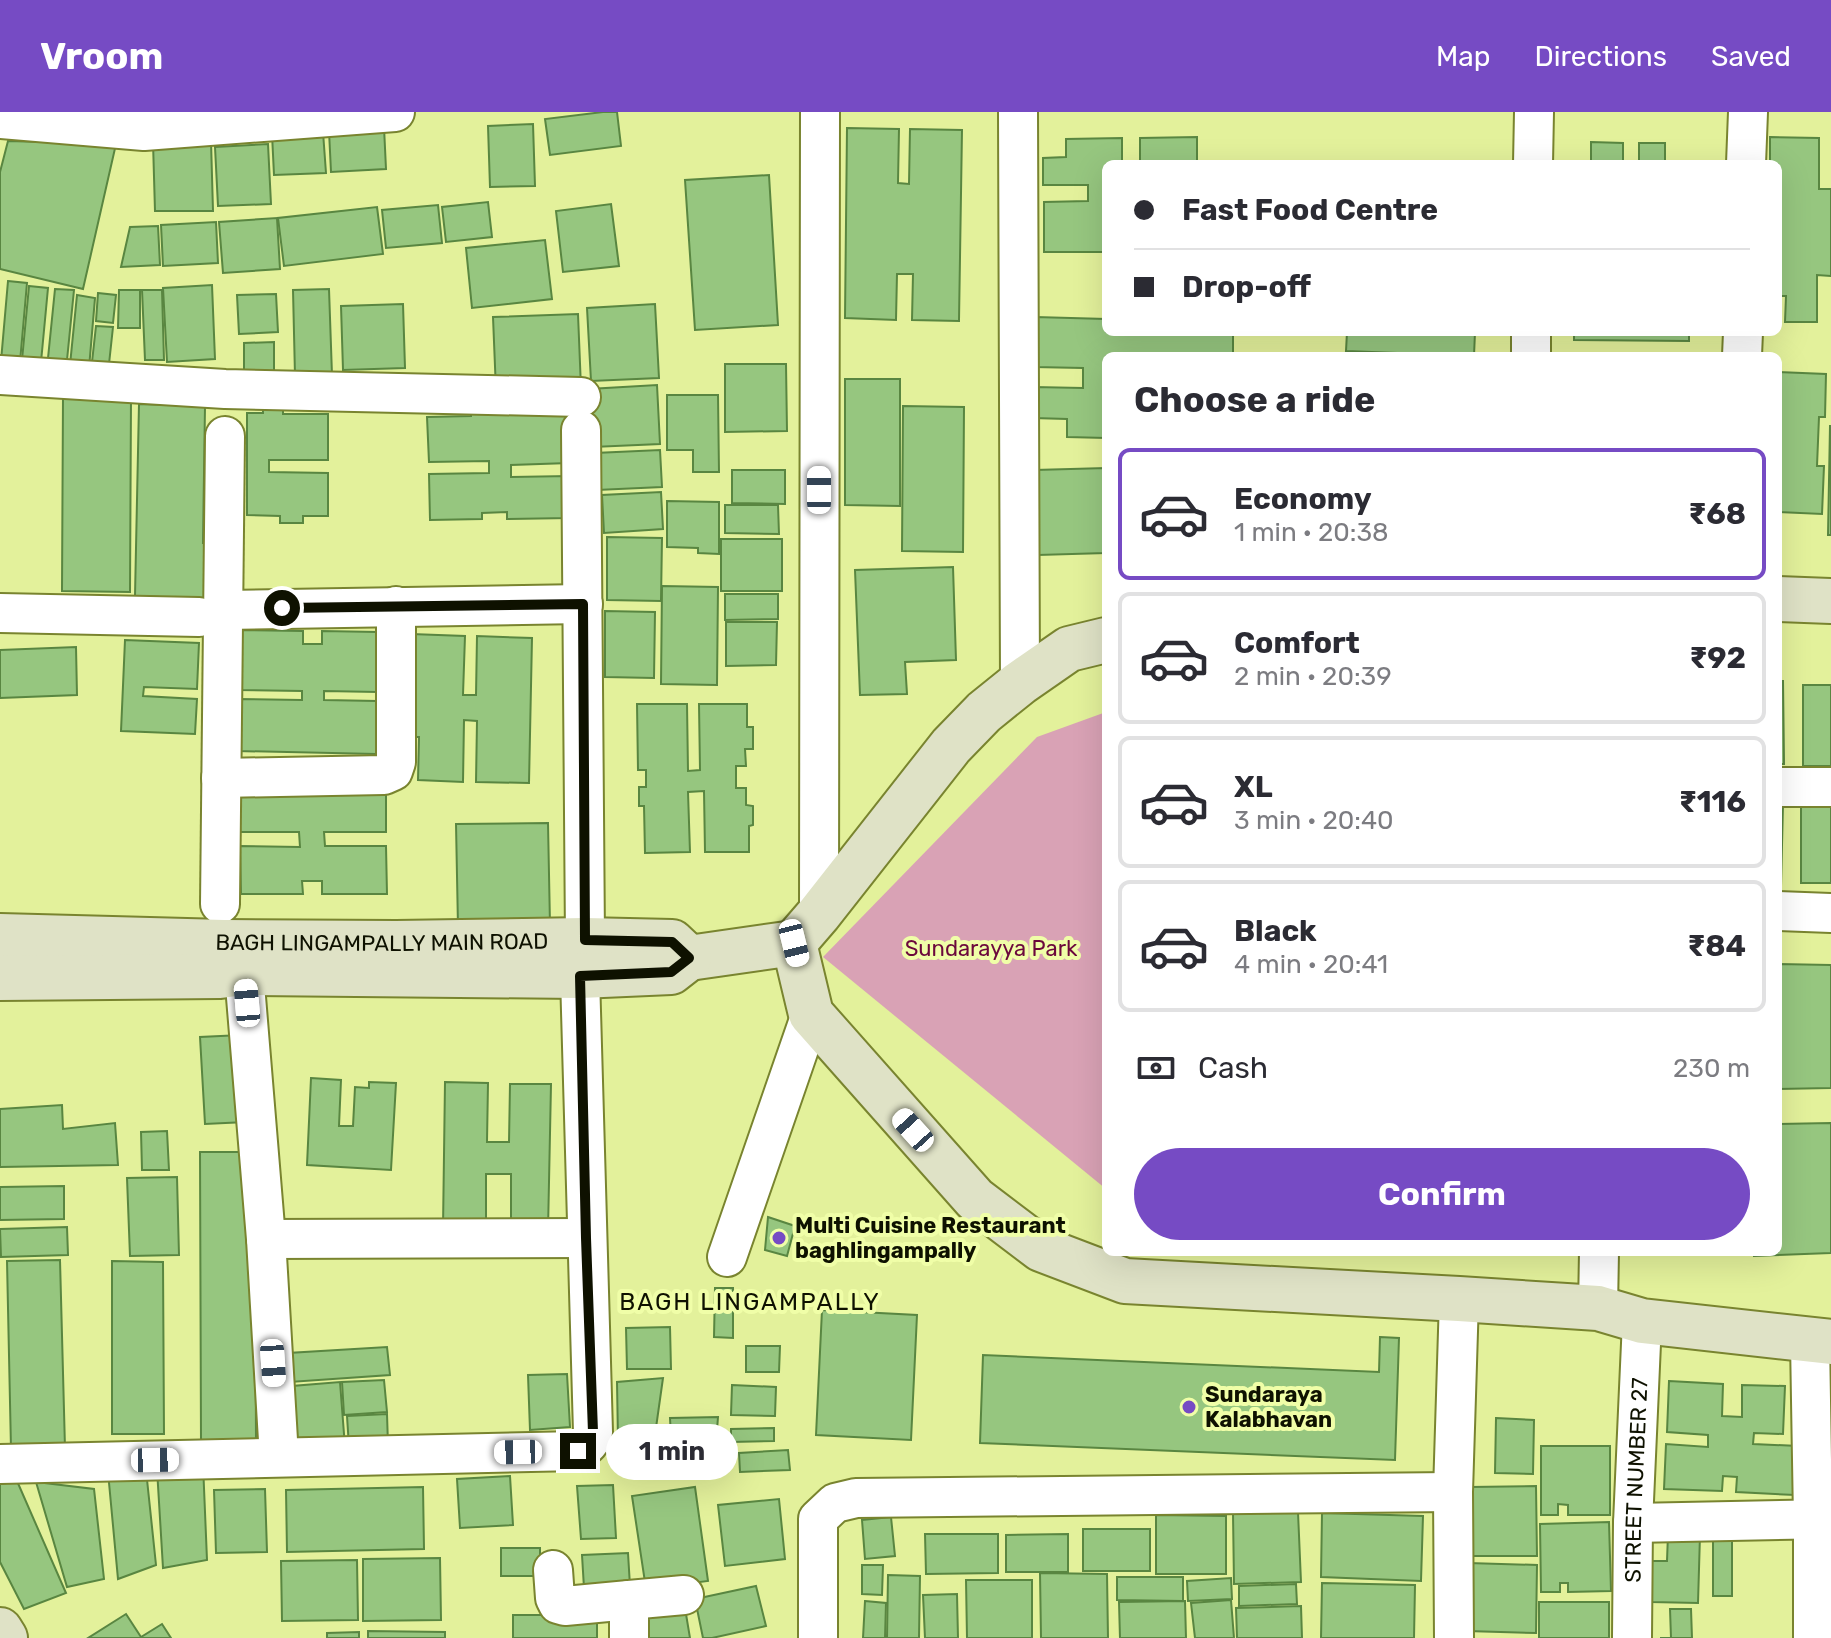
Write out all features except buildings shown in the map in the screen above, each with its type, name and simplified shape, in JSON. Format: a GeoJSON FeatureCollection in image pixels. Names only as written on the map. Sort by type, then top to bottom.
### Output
{"type":"FeatureCollection","features":[{"type":"Feature","properties":{"kind":"street"},"geometry":{"type":"LineString","coordinates":[[0,119],[148,122],[395,112]]}},
{"type":"Feature","properties":{"kind":"street"},"geometry":{"type":"LineString","coordinates":[[727,1257],[811,1014],[806,928],[820,112]]}},
{"type":"Feature","properties":{"kind":"street"},"geometry":{"type":"LineString","coordinates":[[1018,112],[1020,683]]}},
{"type":"Feature","properties":{"kind":"street"},"geometry":{"type":"LineString","coordinates":[[1533,160],[1534,112]]}},
{"type":"Feature","properties":{"kind":"street"},"geometry":{"type":"LineString","coordinates":[[1746,160],[1748,112]]}},
{"type":"Feature","properties":{"kind":"street"},"geometry":{"type":"LineString","coordinates":[[0,375],[581,414],[586,1238],[593,1432],[586,1447],[578,1451],[0,1464]]}},
{"type":"Feature","properties":{"kind":"street"},"geometry":{"type":"LineString","coordinates":[[220,904],[221,778],[212,613],[225,436]]}},
{"type":"Feature","properties":{"kind":"street"},"geometry":{"type":"LineString","coordinates":[[1782,599],[1831,601]]}},
{"type":"Feature","properties":{"kind":"street"},"geometry":{"type":"LineString","coordinates":[[0,613],[212,613],[396,606],[583,604]]}},
{"type":"Feature","properties":{"kind":"street"},"geometry":{"type":"LineString","coordinates":[[221,778],[384,775],[393,771],[396,762],[396,606]]}},
{"type":"Feature","properties":{"kind":"street"},"geometry":{"type":"LineString","coordinates":[[806,928],[951,746],[984,712],[1069,649],[1102,641]]}},
{"type":"Feature","properties":{"kind":"street"},"geometry":{"type":"LineString","coordinates":[[1782,787],[1831,787]]}},
{"type":"Feature","properties":{"kind":"street"},"geometry":{"type":"LineString","coordinates":[[1782,911],[1831,913]]}},
{"type":"Feature","properties":{"kind":"street","name":"BAGH LINGAMPALLY MAIN ROAD"},"geometry":{"type":"LineString","coordinates":[[0,978],[220,976],[583,958],[672,942],[689,958],[806,928]]}},
{"type":"Feature","properties":{"kind":"street","name":"BAGH LINGAMPALLY MAIN ROAD"},"geometry":{"type":"LineString","coordinates":[[0,936],[396,943],[583,958]]}},
{"type":"Feature","properties":{"kind":"street"},"geometry":{"type":"LineString","coordinates":[[244,973],[266,1239],[279,1457]]}},
{"type":"Feature","properties":{"kind":"street"},"geometry":{"type":"LineString","coordinates":[[811,1014],[975,1199],[1041,1249],[1125,1281],[1598,1308],[1642,1321],[1824,1333]]}},
{"type":"Feature","properties":{"kind":"street"},"geometry":{"type":"LineString","coordinates":[[266,1239],[586,1238]]}},
{"type":"Feature","properties":{"kind":"street"},"geometry":{"type":"LineString","coordinates":[[1598,1308],[1599,1256]]}},
{"type":"Feature","properties":{"kind":"street"},"geometry":{"type":"LineString","coordinates":[[1598,1308],[1645,1294],[1824,1333]]}},
{"type":"Feature","properties":{"kind":"street"},"geometry":{"type":"LineString","coordinates":[[1454,1638],[1453,1492],[1459,1299]]}},
{"type":"Feature","properties":{"kind":"street","name":"STREET NUMBER 27"},"geometry":{"type":"LineString","coordinates":[[1632,1638],[1633,1523],[1642,1321]]}},
{"type":"Feature","properties":{"kind":"street"},"geometry":{"type":"LineString","coordinates":[[1813,1638],[1822,1519],[1824,1333]]}},
{"type":"Feature","properties":{"kind":"street"},"geometry":{"type":"LineString","coordinates":[[818,1638],[818,1519],[835,1503],[856,1498],[1453,1492]]}},
{"type":"Feature","properties":{"kind":"street"},"geometry":{"type":"LineString","coordinates":[[1633,1523],[1822,1519]]}},
{"type":"Feature","properties":{"kind":"street"},"geometry":{"type":"LineString","coordinates":[[553,1570],[555,1598],[558,1604],[565,1606],[684,1595]]}},
{"type":"Feature","properties":{"kind":"street"},"geometry":{"type":"LineString","coordinates":[[629,1600],[629,1638]]}},
{"type":"Feature","properties":{"kind":"street"},"geometry":{"type":"LineString","coordinates":[[0,1630],[5,1638]]}},
{"type":"Feature","properties":{"kind":"green space","name":"Sundarayya Park"},"geometry":{"type":"Polygon","coordinates":[[[1102,713],[1102,1186],[823,957],[1037,737],[1102,713]]]}},
{"type":"Feature","properties":{"kind":"place","name":"Multi Cuisine Restaurant baghlingampally"},"geometry":{"type":"Point","coordinates":[779,1238]}},
{"type":"Feature","properties":{"kind":"place","name":"Sundaraya Kalabhavan"},"geometry":{"type":"Point","coordinates":[1189,1407]}},
{"type":"Feature","properties":{"kind":"district","name":"BAGH LINGAMPALLY"},"geometry":{"type":"Point","coordinates":[750,1302]}},
{"type":"Feature","properties":{"kind":"route"},"geometry":{"type":"LineString","coordinates":[[282,608],[583,604],[585,940],[672,942],[689,958],[671,972],[580,976],[593,1432],[586,1447],[578,1451]]}}]}
